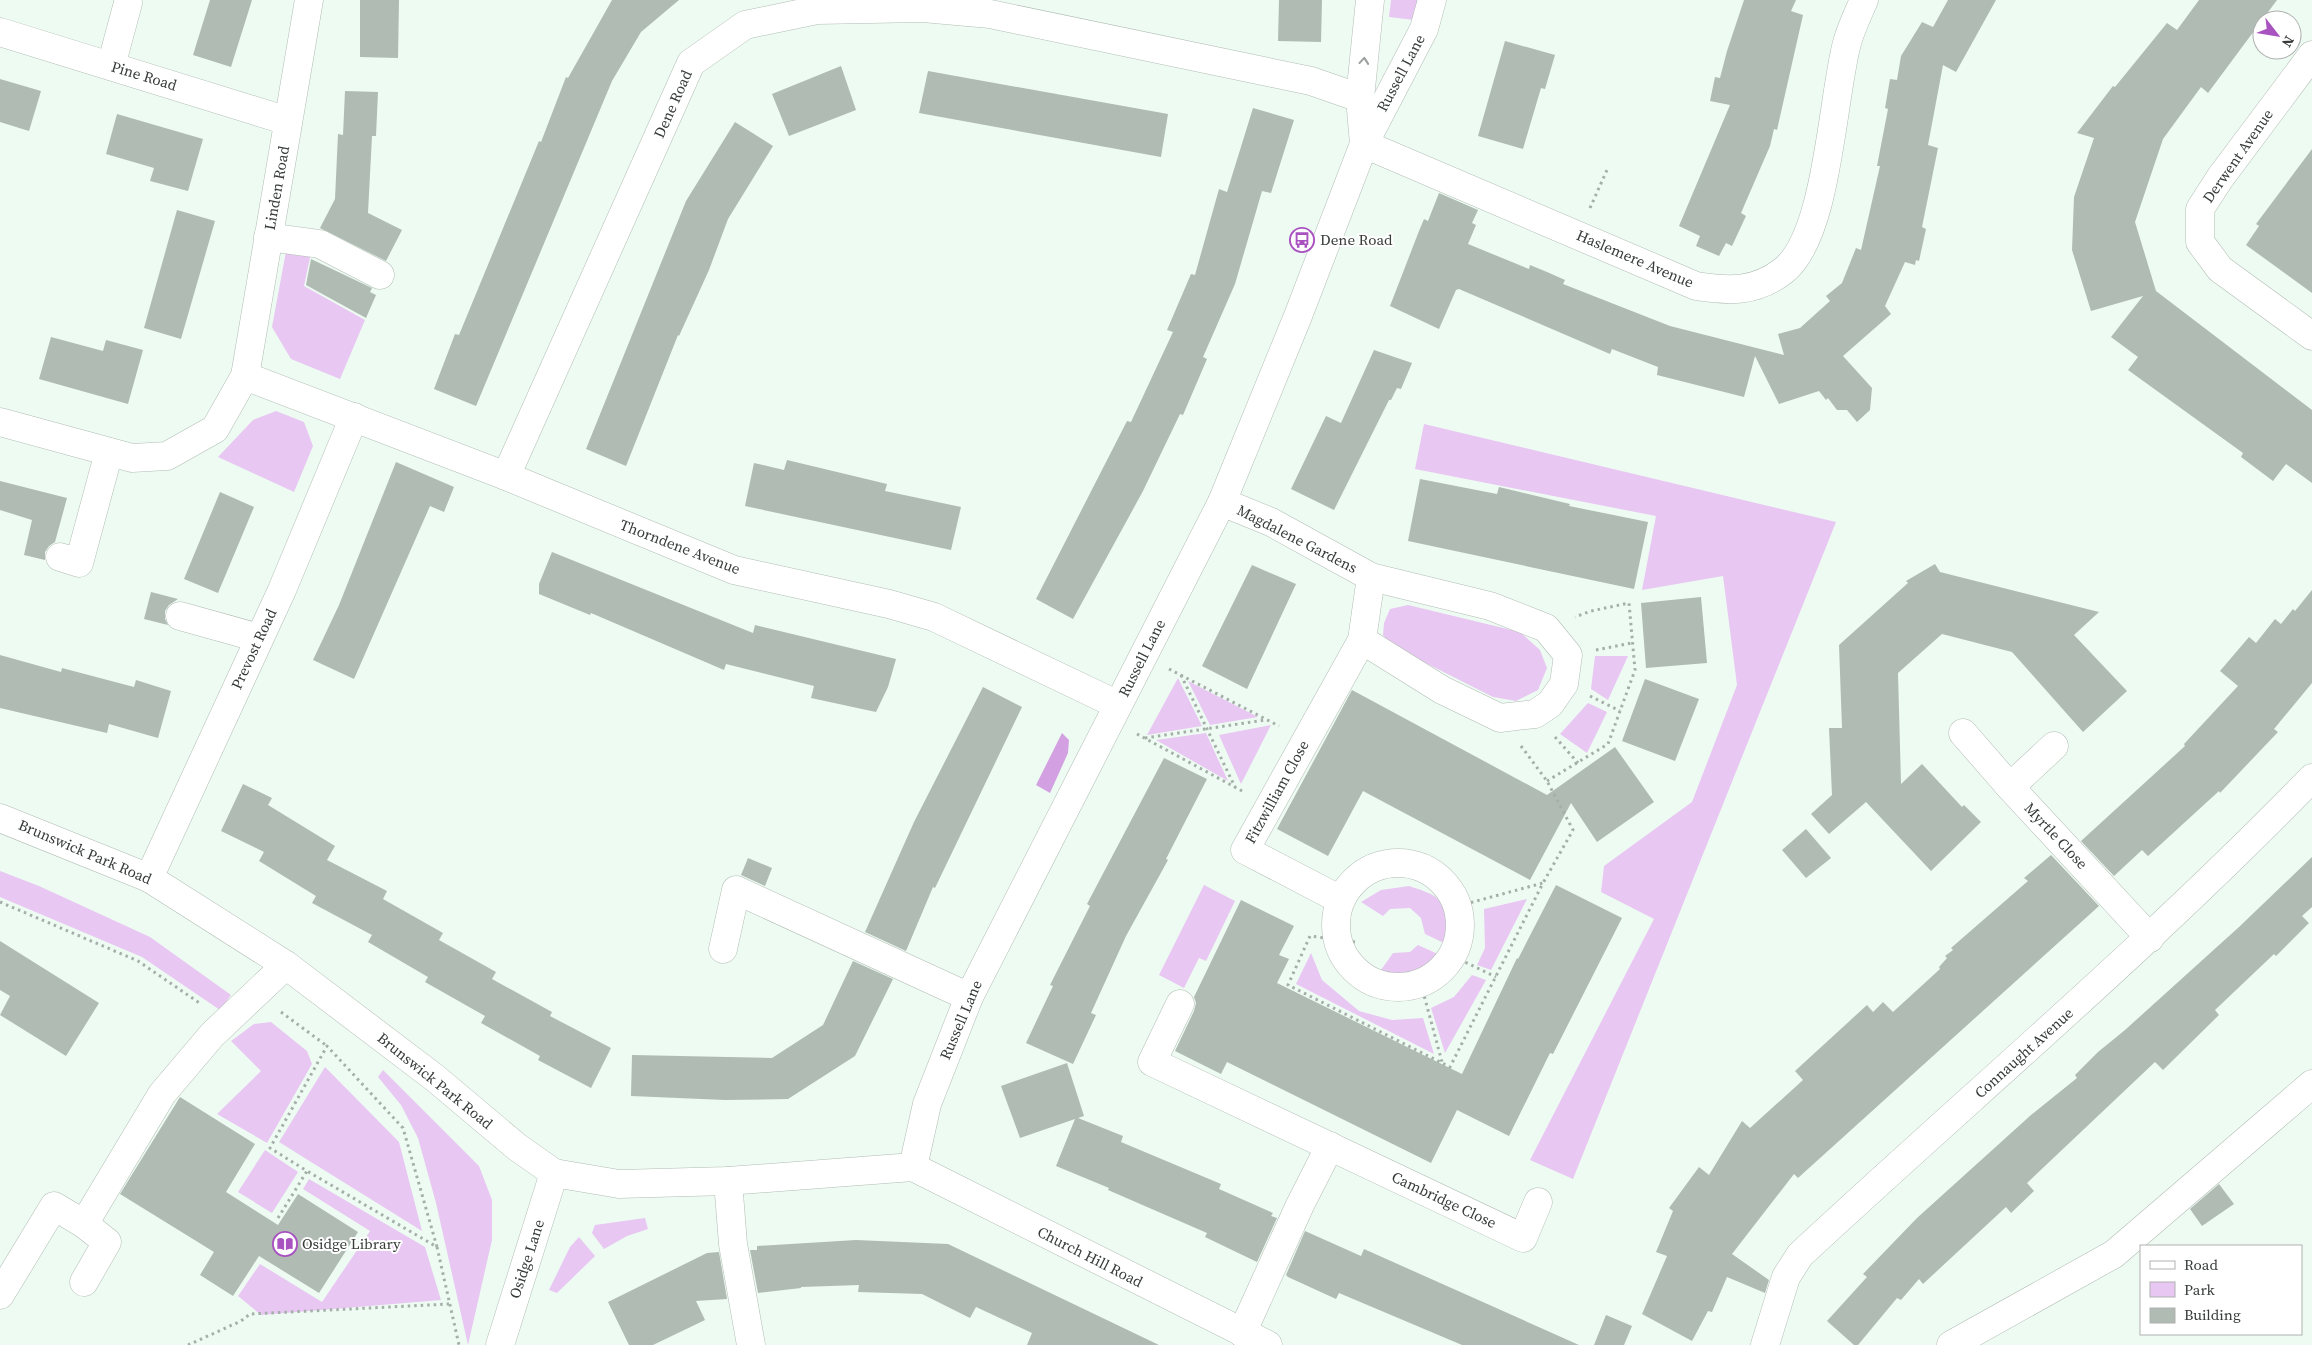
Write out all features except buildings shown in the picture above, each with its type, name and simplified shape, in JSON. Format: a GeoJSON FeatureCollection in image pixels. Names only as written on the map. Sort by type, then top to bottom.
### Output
{"type":"FeatureCollection","features":[{"type":"Feature","properties":{"kind":"street","name":"Linden Road"},"geometry":{"type":"LineString","coordinates":[[245,376],[310,0]]}},
{"type":"Feature","properties":{"kind":"street","name":"Russell Lane"},"geometry":{"type":"LineString","coordinates":[[1364,144],[1360,98],[1370,0]]}},
{"type":"Feature","properties":{"kind":"street","name":"Russell Lane"},"geometry":{"type":"LineString","coordinates":[[913,1167],[927,1104],[969,997],[1222,502],[1298,316],[1364,144],[1424,29],[1432,0]]}},
{"type":"Feature","properties":{"kind":"street","name":"Haslemere Avenue"},"geometry":{"type":"LineString","coordinates":[[1364,144],[1696,286],[1728,291],[1753,287],[1783,271],[1802,249],[1821,191],[1847,43],[1864,0]]}},
{"type":"Feature","properties":{"kind":"street"},"geometry":{"type":"LineString","coordinates":[[111,66],[128,3]]}},
{"type":"Feature","properties":{"kind":"street","name":"Dene Road"},"geometry":{"type":"LineString","coordinates":[[506,476],[691,63],[745,25],[817,10],[924,8],[990,14],[1311,81],[1360,98]]}},
{"type":"Feature","properties":{"kind":"street","name":"Pine Road"},"geometry":{"type":"LineString","coordinates":[[0,32],[288,121]]}},
{"type":"Feature","properties":{"kind":"street","name":"Derwent Avenue"},"geometry":{"type":"LineString","coordinates":[[2312,54],[2220,178],[2200,209],[2200,242],[2220,269],[2312,336]]}},
{"type":"Feature","properties":{"kind":"street"},"geometry":{"type":"LineString","coordinates":[[268,237],[320,244],[380,275]]}},
{"type":"Feature","properties":{"kind":"street"},"geometry":{"type":"LineString","coordinates":[[0,422],[132,458],[167,456],[214,429],[245,376]]}},
{"type":"Feature","properties":{"kind":"street","name":"Thorndene Avenue"},"geometry":{"type":"LineString","coordinates":[[245,376],[506,476],[734,570],[889,604],[934,617],[1114,713]]}},
{"type":"Feature","properties":{"kind":"street","name":"Prevost Road"},"geometry":{"type":"LineString","coordinates":[[149,878],[282,590],[354,417]]}},
{"type":"Feature","properties":{"kind":"street"},"geometry":{"type":"LineString","coordinates":[[60,557],[79,563],[109,452]]}},
{"type":"Feature","properties":{"kind":"street","name":"Magdalene Gardens"},"geometry":{"type":"LineString","coordinates":[[1222,502],[1271,522],[1371,576],[1490,606],[1546,628],[1568,655],[1564,684],[1550,704],[1535,714],[1500,718]]}},
{"type":"Feature","properties":{"kind":"street","name":"Magdalene Gardens"},"geometry":{"type":"LineString","coordinates":[[1362,640],[1371,576]]}},
{"type":"Feature","properties":{"kind":"street"},"geometry":{"type":"LineString","coordinates":[[180,616],[259,638]]}},
{"type":"Feature","properties":{"kind":"street"},"geometry":{"type":"LineString","coordinates":[[1362,640],[1442,690],[1500,718]]}},
{"type":"Feature","properties":{"kind":"street","name":"Fitzwilliam Close"},"geometry":{"type":"LineString","coordinates":[[1341,900],[1246,850],[1362,640]]}},
{"type":"Feature","properties":{"kind":"street","name":"Myrtle Close"},"geometry":{"type":"LineString","coordinates":[[1963,733],[2015,802],[2150,938]]}},
{"type":"Feature","properties":{"kind":"street"},"geometry":{"type":"LineString","coordinates":[[2015,802],[2054,746]]}},
{"type":"Feature","properties":{"kind":"street","name":"Connaught Avenue"},"geometry":{"type":"LineString","coordinates":[[1764,1345],[1786,1277],[1800,1255],[2150,938],[2254,838],[2312,778]]}},
{"type":"Feature","properties":{"kind":"street","name":"Brunswick Park Road"},"geometry":{"type":"LineString","coordinates":[[0,818],[149,878],[286,964],[435,1078],[517,1147],[554,1174],[619,1184],[728,1181],[913,1167]]}},
{"type":"Feature","properties":{"kind":"street"},"geometry":{"type":"LineString","coordinates":[[1396,862],[1418,865],[1432,872],[1448,887],[1458,906],[1461,924],[1457,946],[1447,954],[1438,973],[1421,984],[1403,987],[1379,984],[1360,974],[1347,960],[1346,942],[1336,921],[1341,900],[1350,885],[1366,871],[1396,862]]}},
{"type":"Feature","properties":{"kind":"street"},"geometry":{"type":"LineString","coordinates":[[724,949],[736,890],[969,997]]}},
{"type":"Feature","properties":{"kind":"street"},"geometry":{"type":"LineString","coordinates":[[84,1224],[162,1094],[212,1035],[286,964]]}},
{"type":"Feature","properties":{"kind":"street","name":"Cambridge Close"},"geometry":{"type":"LineString","coordinates":[[1180,1004],[1152,1062],[1523,1238],[1538,1202]]}},
{"type":"Feature","properties":{"kind":"street"},"geometry":{"type":"LineString","coordinates":[[1951,1345],[2114,1254],[2312,1084]]}},
{"type":"Feature","properties":{"kind":"street"},"geometry":{"type":"LineString","coordinates":[[1242,1333],[1300,1204],[1330,1146]]}},
{"type":"Feature","properties":{"kind":"street","name":"Church Hill Road"},"geometry":{"type":"LineString","coordinates":[[913,1167],[1268,1345]]}},
{"type":"Feature","properties":{"kind":"street","name":"Osidge Lane"},"geometry":{"type":"LineString","coordinates":[[500,1345],[554,1174]]}},
{"type":"Feature","properties":{"kind":"street"},"geometry":{"type":"LineString","coordinates":[[728,1181],[733,1244],[751,1345]]}},
{"type":"Feature","properties":{"kind":"street"},"geometry":{"type":"LineString","coordinates":[[0,1296],[54,1206],[84,1224],[106,1242],[84,1282]]}},
{"type":"Feature","properties":{"kind":"path"},"geometry":{"type":"LineString","coordinates":[[1578,235],[1607,170]]}},
{"type":"Feature","properties":{"kind":"path"},"geometry":{"type":"LineString","coordinates":[[1546,628],[1591,611],[1629,603],[1635,670],[1608,744],[1547,780]]}},
{"type":"Feature","properties":{"kind":"path"},"geometry":{"type":"LineString","coordinates":[[1144,655],[1306,741]]}},
{"type":"Feature","properties":{"kind":"path"},"geometry":{"type":"LineString","coordinates":[[1181,675],[1235,787]]}},
{"type":"Feature","properties":{"kind":"path"},"geometry":{"type":"LineString","coordinates":[[1114,713],[1145,738],[1270,806]]}},
{"type":"Feature","properties":{"kind":"path"},"geometry":{"type":"LineString","coordinates":[[1346,942],[1310,936],[1288,984],[1450,1066],[1544,882],[1573,830],[1547,780],[1500,718]]}},
{"type":"Feature","properties":{"kind":"path"},"geometry":{"type":"LineString","coordinates":[[1145,738],[1266,720]]}},
{"type":"Feature","properties":{"kind":"path"},"geometry":{"type":"LineString","coordinates":[[1458,906],[1544,882]]}},
{"type":"Feature","properties":{"kind":"path"},"geometry":{"type":"LineString","coordinates":[[0,902],[138,961],[226,1021]]}},
{"type":"Feature","properties":{"kind":"path"},"geometry":{"type":"LineString","coordinates":[[1447,954],[1496,977]]}},
{"type":"Feature","properties":{"kind":"path"},"geometry":{"type":"LineString","coordinates":[[1421,984],[1442,1062]]}},
{"type":"Feature","properties":{"kind":"path"},"geometry":{"type":"LineString","coordinates":[[255,993],[326,1046],[404,1128],[437,1247],[458,1345]]}},
{"type":"Feature","properties":{"kind":"path"},"geometry":{"type":"LineString","coordinates":[[326,1046],[270,1148],[437,1247]]}},
{"type":"Feature","properties":{"kind":"path"},"geometry":{"type":"LineString","coordinates":[[278,1218],[307,1171]]}},
{"type":"Feature","properties":{"kind":"path"},"geometry":{"type":"LineString","coordinates":[[188,1345],[240,1321],[250,1314],[449,1304]]}},
{"type":"Feature","properties":{"kind":"green space"},"geometry":{"type":"Polygon","coordinates":[[[1391,0],[1420,0],[1414,20],[1389,17],[1391,0]]]}},
{"type":"Feature","properties":{"kind":"green space"},"geometry":{"type":"Polygon","coordinates":[[[287,246],[311,253],[304,286],[365,320],[340,379],[291,359],[272,327],[287,246]]]}},
{"type":"Feature","properties":{"kind":"green space"},"geometry":{"type":"Polygon","coordinates":[[[276,411],[304,422],[313,446],[294,492],[218,457],[253,420],[276,411]]]}},
{"type":"Feature","properties":{"kind":"green space"},"geometry":{"type":"Polygon","coordinates":[[[1424,424],[1836,522],[1573,1179],[1530,1160],[1654,919],[1601,892],[1604,866],[1692,802],[1737,685],[1723,576],[1642,590],[1656,516],[1415,469],[1424,424]]]}},
{"type":"Feature","properties":{"kind":"green space"},"geometry":{"type":"Polygon","coordinates":[[[1408,605],[1520,632],[1540,650],[1547,668],[1538,690],[1516,701],[1493,697],[1392,646],[1383,635],[1384,623],[1390,609],[1408,605]]]}},
{"type":"Feature","properties":{"kind":"green space"},"geometry":{"type":"Polygon","coordinates":[[[1595,656],[1628,656],[1608,700],[1591,689],[1595,656]]]}},
{"type":"Feature","properties":{"kind":"green space"},"geometry":{"type":"Polygon","coordinates":[[[1178,678],[1202,726],[1147,735],[1178,678]]]}},
{"type":"Feature","properties":{"kind":"green space"},"geometry":{"type":"Polygon","coordinates":[[[1188,681],[1258,717],[1210,725],[1188,681]]]}},
{"type":"Feature","properties":{"kind":"green space"},"geometry":{"type":"Polygon","coordinates":[[[1588,703],[1607,712],[1587,753],[1560,734],[1588,703]]]}},
{"type":"Feature","properties":{"kind":"green space"},"geometry":{"type":"Polygon","coordinates":[[[1271,725],[1241,784],[1219,735],[1271,725]]]}},
{"type":"Feature","properties":{"kind":"green space"},"geometry":{"type":"Polygon","coordinates":[[[1206,733],[1228,781],[1156,740],[1206,733]]]}},
{"type":"Feature","properties":{"kind":"green space"},"geometry":{"type":"Polygon","coordinates":[[[0,871],[39,886],[150,937],[231,995],[220,1010],[142,957],[0,897],[0,871]]]}},
{"type":"Feature","properties":{"kind":"green space"},"geometry":{"type":"Polygon","coordinates":[[[1204,885],[1235,901],[1206,961],[1199,958],[1184,988],[1159,975],[1204,885]]]}},
{"type":"Feature","properties":{"kind":"green space"},"geometry":{"type":"Polygon","coordinates":[[[1409,886],[1425,891],[1438,899],[1442,904],[1447,920],[1444,943],[1425,934],[1421,918],[1410,908],[1390,909],[1383,916],[1361,902],[1381,890],[1409,886]]]}},
{"type":"Feature","properties":{"kind":"green space"},"geometry":{"type":"Polygon","coordinates":[[[1527,899],[1491,970],[1477,965],[1485,948],[1484,909],[1527,899]]]}},
{"type":"Feature","properties":{"kind":"green space"},"geometry":{"type":"Polygon","coordinates":[[[1418,945],[1440,955],[1419,971],[1413,973],[1399,974],[1381,970],[1393,953],[1410,952],[1418,945]]]}},
{"type":"Feature","properties":{"kind":"green space"},"geometry":{"type":"Polygon","coordinates":[[[1311,953],[1322,980],[1359,1011],[1392,1020],[1423,1018],[1434,1054],[1296,984],[1311,953]]]}},
{"type":"Feature","properties":{"kind":"green space"},"geometry":{"type":"Polygon","coordinates":[[[1472,975],[1486,980],[1445,1053],[1431,1008],[1454,997],[1472,975]]]}},
{"type":"Feature","properties":{"kind":"green space"},"geometry":{"type":"Polygon","coordinates":[[[271,1022],[307,1051],[312,1064],[267,1143],[217,1114],[261,1071],[231,1041],[254,1024],[271,1022]]]}},
{"type":"Feature","properties":{"kind":"green space"},"geometry":{"type":"Polygon","coordinates":[[[325,1067],[399,1142],[422,1231],[279,1142],[325,1067]]]}},
{"type":"Feature","properties":{"kind":"green space"},"geometry":{"type":"Polygon","coordinates":[[[383,1070],[479,1166],[492,1200],[492,1240],[468,1345],[436,1203],[418,1138],[401,1105],[378,1077],[383,1070]]]}},
{"type":"Feature","properties":{"kind":"green space"},"geometry":{"type":"Polygon","coordinates":[[[265,1150],[298,1172],[272,1213],[238,1192],[265,1150]]]}},
{"type":"Feature","properties":{"kind":"green space"},"geometry":{"type":"Polygon","coordinates":[[[309,1179],[425,1247],[441,1300],[261,1315],[238,1296],[260,1264],[322,1302],[370,1231],[303,1189],[309,1179]]]}},
{"type":"Feature","properties":{"kind":"green space"},"geometry":{"type":"Polygon","coordinates":[[[645,1218],[648,1229],[627,1236],[604,1249],[592,1233],[595,1225],[645,1218]]]}},
{"type":"Feature","properties":{"kind":"green space"},"geometry":{"type":"Polygon","coordinates":[[[579,1237],[595,1256],[557,1293],[549,1290],[570,1247],[579,1237]]]}},
{"type":"Feature","properties":{"kind":"shaded area"},"geometry":{"type":"Polygon","coordinates":[[[1062,733],[1069,740],[1068,753],[1050,793],[1036,785],[1062,733]]]}},
{"type":"Feature","properties":{"kind":"place","name":"Dene Road"},"geometry":{"type":"Point","coordinates":[1302,240]}},
{"type":"Feature","properties":{"kind":"place","name":"Osidge Library"},"geometry":{"type":"Point","coordinates":[285,1244]}}]}
